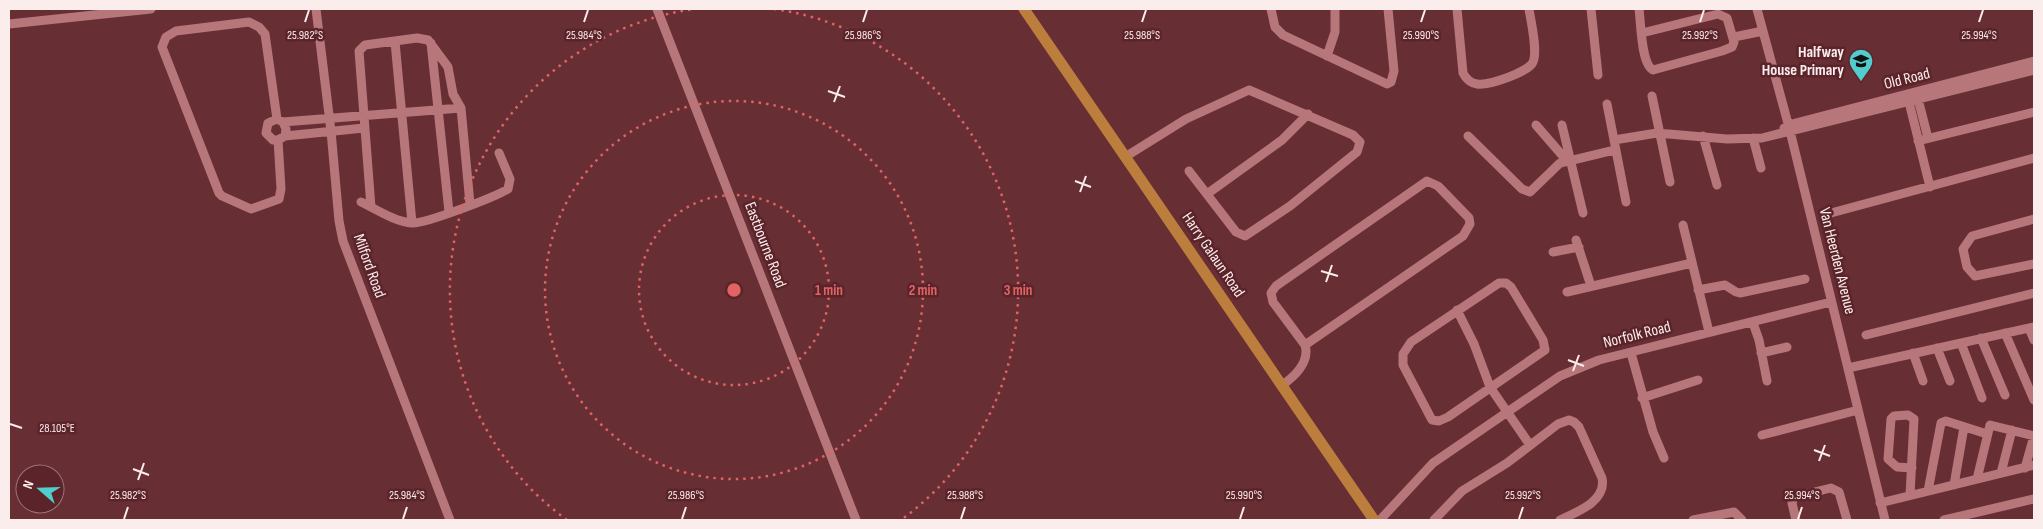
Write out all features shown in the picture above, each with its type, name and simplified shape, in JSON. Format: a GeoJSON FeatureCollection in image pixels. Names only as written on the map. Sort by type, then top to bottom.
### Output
{"type":"FeatureCollection","features":[{"type":"Feature","properties":{"kind":"main road","name":"Harry Galaun Road"},"geometry":{"type":"LineString","coordinates":[[1024,9],[1374,520]]}},
{"type":"Feature","properties":{"kind":"street"},"geometry":{"type":"LineString","coordinates":[[9,24],[151,9]]}},
{"type":"Feature","properties":{"kind":"street","name":"Milford Road"},"geometry":{"type":"LineString","coordinates":[[316,9],[330,117],[339,221],[345,250],[450,520]]}},
{"type":"Feature","properties":{"kind":"street","name":"Eastbourne Road"},"geometry":{"type":"LineString","coordinates":[[657,9],[856,520]]}},
{"type":"Feature","properties":{"kind":"street"},"geometry":{"type":"LineString","coordinates":[[1271,9],[1273,24],[1279,33],[1380,82],[1389,83],[1394,71],[1388,9]]}},
{"type":"Feature","properties":{"kind":"street"},"geometry":{"type":"LineString","coordinates":[[1327,56],[1335,32],[1335,9]]}},
{"type":"Feature","properties":{"kind":"street"},"geometry":{"type":"LineString","coordinates":[[1457,9],[1463,73],[1469,82],[1479,85],[1521,73],[1531,66],[1534,56],[1529,9]]}},
{"type":"Feature","properties":{"kind":"street"},"geometry":{"type":"LineString","coordinates":[[1592,9],[1598,75]]}},
{"type":"Feature","properties":{"kind":"street"},"geometry":{"type":"LineString","coordinates":[[1639,9],[1645,60],[1648,67],[1656,70],[1728,49],[1733,45],[1734,37],[1727,18],[1718,14],[1642,34]]}},
{"type":"Feature","properties":{"kind":"street","name":"Van Heerden Avenue"},"geometry":{"type":"LineString","coordinates":[[1757,9],[1789,128],[1884,520]]}},
{"type":"Feature","properties":{"kind":"street"},"geometry":{"type":"LineString","coordinates":[[249,22],[255,24],[265,34],[280,121],[286,129],[281,138],[281,189],[279,198],[251,209],[222,196],[218,192],[162,47],[166,38],[176,31],[249,22]]}},
{"type":"Feature","properties":{"kind":"street"},"geometry":{"type":"LineString","coordinates":[[1734,37],[1763,30]]}},
{"type":"Feature","properties":{"kind":"street"},"geometry":{"type":"LineString","coordinates":[[371,207],[359,51],[365,45],[421,38],[431,42],[448,67],[453,94],[461,108],[470,204]]}},
{"type":"Feature","properties":{"kind":"street"},"geometry":{"type":"LineString","coordinates":[[395,42],[412,223]]}},
{"type":"Feature","properties":{"kind":"street"},"geometry":{"type":"LineString","coordinates":[[431,42],[449,212]]}},
{"type":"Feature","properties":{"kind":"street","name":"Old Road"},"geometry":{"type":"LineString","coordinates":[[1913,97],[2034,61]]}},
{"type":"Feature","properties":{"kind":"street","name":"Old Road"},"geometry":{"type":"LineString","coordinates":[[1614,140],[1660,133],[1753,138],[1913,97],[2034,70]]}},
{"type":"Feature","properties":{"kind":"street"},"geometry":{"type":"LineString","coordinates":[[1125,157],[1183,121],[1249,90],[1308,114],[1358,138],[1360,146],[1357,152],[1290,206],[1245,236],[1236,232],[1189,171]]}},
{"type":"Feature","properties":{"kind":"street"},"geometry":{"type":"LineString","coordinates":[[1652,96],[1670,182]]}},
{"type":"Feature","properties":{"kind":"street"},"geometry":{"type":"LineString","coordinates":[[1913,97],[1928,138]]}},
{"type":"Feature","properties":{"kind":"street"},"geometry":{"type":"LineString","coordinates":[[1913,97],[1918,141],[1930,187]]}},
{"type":"Feature","properties":{"kind":"street"},"geometry":{"type":"LineString","coordinates":[[1607,104],[1614,140],[1614,150],[1626,202]]}},
{"type":"Feature","properties":{"kind":"street"},"geometry":{"type":"LineString","coordinates":[[364,128],[281,138],[269,138],[266,133],[268,123],[280,121],[330,117],[364,117],[461,108]]}},
{"type":"Feature","properties":{"kind":"street"},"geometry":{"type":"LineString","coordinates":[[1918,141],[2034,112]]}},
{"type":"Feature","properties":{"kind":"street"},"geometry":{"type":"LineString","coordinates":[[1207,194],[1288,136],[1308,114]]}},
{"type":"Feature","properties":{"kind":"street"},"geometry":{"type":"LineString","coordinates":[[344,117],[345,130]]}},
{"type":"Feature","properties":{"kind":"street"},"geometry":{"type":"LineString","coordinates":[[313,119],[314,133]]}},
{"type":"Feature","properties":{"kind":"street"},"geometry":{"type":"LineString","coordinates":[[1536,125],[1568,162]]}},
{"type":"Feature","properties":{"kind":"street"},"geometry":{"type":"LineString","coordinates":[[1562,125],[1568,162],[1583,213]]}},
{"type":"Feature","properties":{"kind":"street"},"geometry":{"type":"LineString","coordinates":[[1468,136],[1527,192],[1532,191],[1559,164],[1614,150]]}},
{"type":"Feature","properties":{"kind":"street"},"geometry":{"type":"LineString","coordinates":[[1703,136],[1717,185]]}},
{"type":"Feature","properties":{"kind":"street"},"geometry":{"type":"LineString","coordinates":[[1753,138],[1761,168]]}},
{"type":"Feature","properties":{"kind":"street"},"geometry":{"type":"LineString","coordinates":[[361,202],[412,223],[449,212],[510,187],[510,179],[499,153]]}},
{"type":"Feature","properties":{"kind":"street"},"geometry":{"type":"LineString","coordinates":[[1831,213],[2034,158]]}},
{"type":"Feature","properties":{"kind":"street"},"geometry":{"type":"LineString","coordinates":[[1281,386],[1301,368],[1306,354],[1305,346],[1273,302],[1271,293],[1276,286],[1424,183],[1431,182],[1438,186],[1469,218],[1470,224],[1463,236],[1305,346]]}},
{"type":"Feature","properties":{"kind":"street"},"geometry":{"type":"LineString","coordinates":[[2034,220],[1972,236],[1963,249],[1969,270],[1975,276],[2034,264]]}},
{"type":"Feature","properties":{"kind":"street"},"geometry":{"type":"LineString","coordinates":[[1683,225],[1709,332]]}},
{"type":"Feature","properties":{"kind":"street"},"geometry":{"type":"LineString","coordinates":[[1552,252],[1578,243],[1591,286]]}},
{"type":"Feature","properties":{"kind":"street"},"geometry":{"type":"LineString","coordinates":[[1567,292],[1692,263]]}},
{"type":"Feature","properties":{"kind":"street"},"geometry":{"type":"LineString","coordinates":[[1698,290],[1725,285],[1740,293],[1805,279]]}},
{"type":"Feature","properties":{"kind":"street"},"geometry":{"type":"LineString","coordinates":[[1499,283],[1506,283],[1511,286],[1546,347],[1544,352],[1490,387],[1448,417],[1434,421],[1428,416],[1403,365],[1405,349],[1411,342],[1457,310],[1499,283]]}},
{"type":"Feature","properties":{"kind":"street"},"geometry":{"type":"LineString","coordinates":[[1866,335],[2034,293]]}},
{"type":"Feature","properties":{"kind":"street","name":"Norfolk Road"},"geometry":{"type":"LineString","coordinates":[[1380,520],[1433,463],[1569,371],[1599,360],[1831,302]]}},
{"type":"Feature","properties":{"kind":"street"},"geometry":{"type":"LineString","coordinates":[[1457,310],[1474,344],[1490,387],[1530,445]]}},
{"type":"Feature","properties":{"kind":"street"},"geometry":{"type":"LineString","coordinates":[[1753,322],[1767,381]]}},
{"type":"Feature","properties":{"kind":"street"},"geometry":{"type":"LineString","coordinates":[[1848,368],[2032,327],[2034,340]]}},
{"type":"Feature","properties":{"kind":"street"},"geometry":{"type":"LineString","coordinates":[[2006,333],[2034,400]]}},
{"type":"Feature","properties":{"kind":"street"},"geometry":{"type":"LineString","coordinates":[[1981,338],[2005,395]]}},
{"type":"Feature","properties":{"kind":"street"},"geometry":{"type":"LineString","coordinates":[[1961,343],[1982,398]]}},
{"type":"Feature","properties":{"kind":"street"},"geometry":{"type":"LineString","coordinates":[[1761,353],[1787,347]]}},
{"type":"Feature","properties":{"kind":"street"},"geometry":{"type":"LineString","coordinates":[[1937,348],[1950,381]]}},
{"type":"Feature","properties":{"kind":"street"},"geometry":{"type":"LineString","coordinates":[[1631,353],[1642,398],[1657,444],[1664,458]]}},
{"type":"Feature","properties":{"kind":"street"},"geometry":{"type":"LineString","coordinates":[[1913,353],[1923,381]]}},
{"type":"Feature","properties":{"kind":"street"},"geometry":{"type":"LineString","coordinates":[[1642,398],[1698,380]]}},
{"type":"Feature","properties":{"kind":"street"},"geometry":{"type":"LineString","coordinates":[[1762,435],[1858,410]]}},
{"type":"Feature","properties":{"kind":"street"},"geometry":{"type":"LineString","coordinates":[[1910,495],[1912,468],[1914,419],[1908,415],[1894,416],[1891,419],[1888,459],[1894,466],[1912,468]]}},
{"type":"Feature","properties":{"kind":"street"},"geometry":{"type":"LineString","coordinates":[[1434,520],[1462,491],[1507,463],[1558,424],[1567,420],[1574,422],[1602,478],[1602,488],[1597,497],[1560,520]]}},
{"type":"Feature","properties":{"kind":"street"},"geometry":{"type":"LineString","coordinates":[[1928,491],[1941,423],[1946,421],[1987,434]]}},
{"type":"Feature","properties":{"kind":"street"},"geometry":{"type":"LineString","coordinates":[[1880,503],[2030,467],[2034,436],[1992,424],[1987,434],[1977,479]]}},
{"type":"Feature","properties":{"kind":"street"},"geometry":{"type":"LineString","coordinates":[[1954,485],[1964,427]]}},
{"type":"Feature","properties":{"kind":"street"},"geometry":{"type":"LineString","coordinates":[[2001,473],[2012,430]]}},
{"type":"Feature","properties":{"kind":"street"},"geometry":{"type":"LineString","coordinates":[[1796,520],[1792,503],[1794,497],[1831,488],[1839,492],[1847,520]]}},
{"type":"Feature","properties":{"kind":"street"},"geometry":{"type":"LineString","coordinates":[[1944,520],[2034,500]]}},
{"type":"Feature","properties":{"kind":"street"},"geometry":{"type":"LineString","coordinates":[[1693,520],[1734,512],[1742,520]]}},
{"type":"Feature","properties":{"kind":"place","name":"Halfway House Primary"},"geometry":{"type":"Point","coordinates":[1861,82]}}]}
